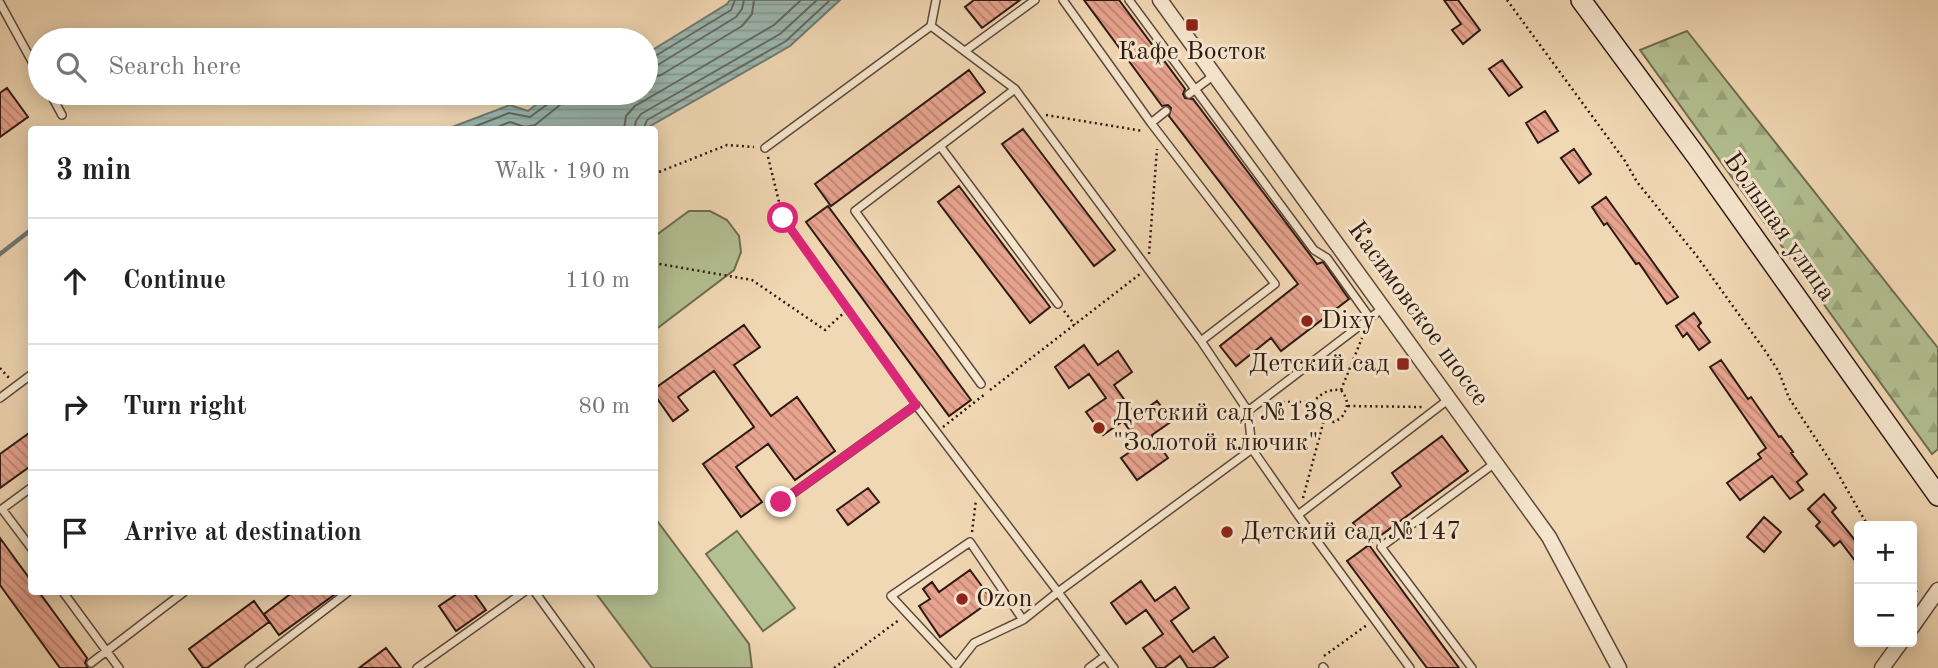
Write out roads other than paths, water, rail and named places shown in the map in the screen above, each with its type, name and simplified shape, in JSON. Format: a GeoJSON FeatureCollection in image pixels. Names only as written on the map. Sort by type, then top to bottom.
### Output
{"type":"FeatureCollection","features":[{"type":"Feature","properties":{"kind":"street","name":"Касимовское шоссе"},"geometry":{"type":"LineString","coordinates":[[1160,0],[1383,308],[1443,403],[1495,463],[1549,537],[1619,668]]}},
{"type":"Feature","properties":{"kind":"street","name":"Большая улица"},"geometry":{"type":"LineString","coordinates":[[1581,0],[1936,488]]}},
{"type":"Feature","properties":{"kind":"street"},"geometry":{"type":"LineString","coordinates":[[1917,620],[1938,590]]}},
{"type":"Feature","properties":{"kind":"street"},"geometry":{"type":"LineString","coordinates":[[1882,668],[1897,647]]}},
{"type":"Feature","properties":{"kind":"lane"},"geometry":{"type":"LineString","coordinates":[[765,148],[931,26],[936,0]]}},
{"type":"Feature","properties":{"kind":"lane"},"geometry":{"type":"LineString","coordinates":[[965,51],[1035,0]]}},
{"type":"Feature","properties":{"kind":"lane"},"geometry":{"type":"LineString","coordinates":[[1063,0],[1151,123],[1275,284],[1201,341]]}},
{"type":"Feature","properties":{"kind":"lane"},"geometry":{"type":"LineString","coordinates":[[1129,0],[1192,92],[1314,250],[1327,258],[1370,318]]}},
{"type":"Feature","properties":{"kind":"lane"},"geometry":{"type":"LineString","coordinates":[[0,3],[28,54]]}},
{"type":"Feature","properties":{"kind":"lane"},"geometry":{"type":"LineString","coordinates":[[931,26],[1015,89],[1201,341],[1248,411],[1252,449],[1410,668]]}},
{"type":"Feature","properties":{"kind":"lane"},"geometry":{"type":"LineString","coordinates":[[1192,92],[1215,75]]}},
{"type":"Feature","properties":{"kind":"lane"},"geometry":{"type":"LineString","coordinates":[[981,384],[855,211],[1015,89]]}},
{"type":"Feature","properties":{"kind":"lane"},"geometry":{"type":"LineString","coordinates":[[57,105],[62,115]]}},
{"type":"Feature","properties":{"kind":"lane"},"geometry":{"type":"LineString","coordinates":[[1151,123],[1166,111]]}},
{"type":"Feature","properties":{"kind":"lane"},"geometry":{"type":"LineString","coordinates":[[940,146],[1058,304]]}},
{"type":"Feature","properties":{"kind":"lane"},"geometry":{"type":"LineString","coordinates":[[1248,411],[1383,308]]}},
{"type":"Feature","properties":{"kind":"lane"},"geometry":{"type":"LineString","coordinates":[[0,398],[28,377]]}},
{"type":"Feature","properties":{"kind":"lane"},"geometry":{"type":"LineString","coordinates":[[1298,515],[1443,403]]}},
{"type":"Feature","properties":{"kind":"lane"},"geometry":{"type":"LineString","coordinates":[[781,502],[916,405],[1114,668]]}},
{"type":"Feature","properties":{"kind":"lane"},"geometry":{"type":"LineString","coordinates":[[1023,620],[970,542],[891,596],[955,667],[974,643],[1023,620],[1252,449]]}},
{"type":"Feature","properties":{"kind":"lane"},"geometry":{"type":"LineString","coordinates":[[1472,668],[1381,547],[1495,463]]}},
{"type":"Feature","properties":{"kind":"lane"},"geometry":{"type":"LineString","coordinates":[[28,490],[2,509],[28,544]]}},
{"type":"Feature","properties":{"kind":"lane"},"geometry":{"type":"LineString","coordinates":[[65,595],[119,668]]}},
{"type":"Feature","properties":{"kind":"lane"},"geometry":{"type":"LineString","coordinates":[[91,663],[180,595]]}},
{"type":"Feature","properties":{"kind":"lane"},"geometry":{"type":"LineString","coordinates":[[248,668],[344,595]]}},
{"type":"Feature","properties":{"kind":"lane"},"geometry":{"type":"LineString","coordinates":[[417,668],[520,595]]}},
{"type":"Feature","properties":{"kind":"lane"},"geometry":{"type":"LineString","coordinates":[[537,595],[590,668]]}},
{"type":"Feature","properties":{"kind":"lane"},"geometry":{"type":"LineString","coordinates":[[1089,668],[1105,656]]}},
{"type":"Feature","properties":{"kind":"water"},"geometry":{"type":"Polygon","coordinates":[[[730,0],[840,0],[790,46],[650,126],[455,126],[510,105],[528,111],[536,105],[658,105],[658,47],[730,0]]]}},
{"type":"Feature","properties":{"kind":"waterway"},"geometry":{"type":"LineString","coordinates":[[0,254],[28,232]]}},
{"type":"Feature","properties":{"kind":"place","name":"Кафе Восток"},"geometry":{"type":"Point","coordinates":[1192,25]}},
{"type":"Feature","properties":{"kind":"place","name":"Dixy"},"geometry":{"type":"Point","coordinates":[1307,321]}},
{"type":"Feature","properties":{"kind":"place","name":"Детский сад"},"geometry":{"type":"Point","coordinates":[1403,364]}},
{"type":"Feature","properties":{"kind":"place","name":"Детский сад №138 \"Золотой ключик\""},"geometry":{"type":"Point","coordinates":[1099,428]}},
{"type":"Feature","properties":{"kind":"place","name":"Детский сад №147"},"geometry":{"type":"Point","coordinates":[1227,532]}},
{"type":"Feature","properties":{"kind":"place","name":"Ozon"},"geometry":{"type":"Point","coordinates":[962,599]}}]}
